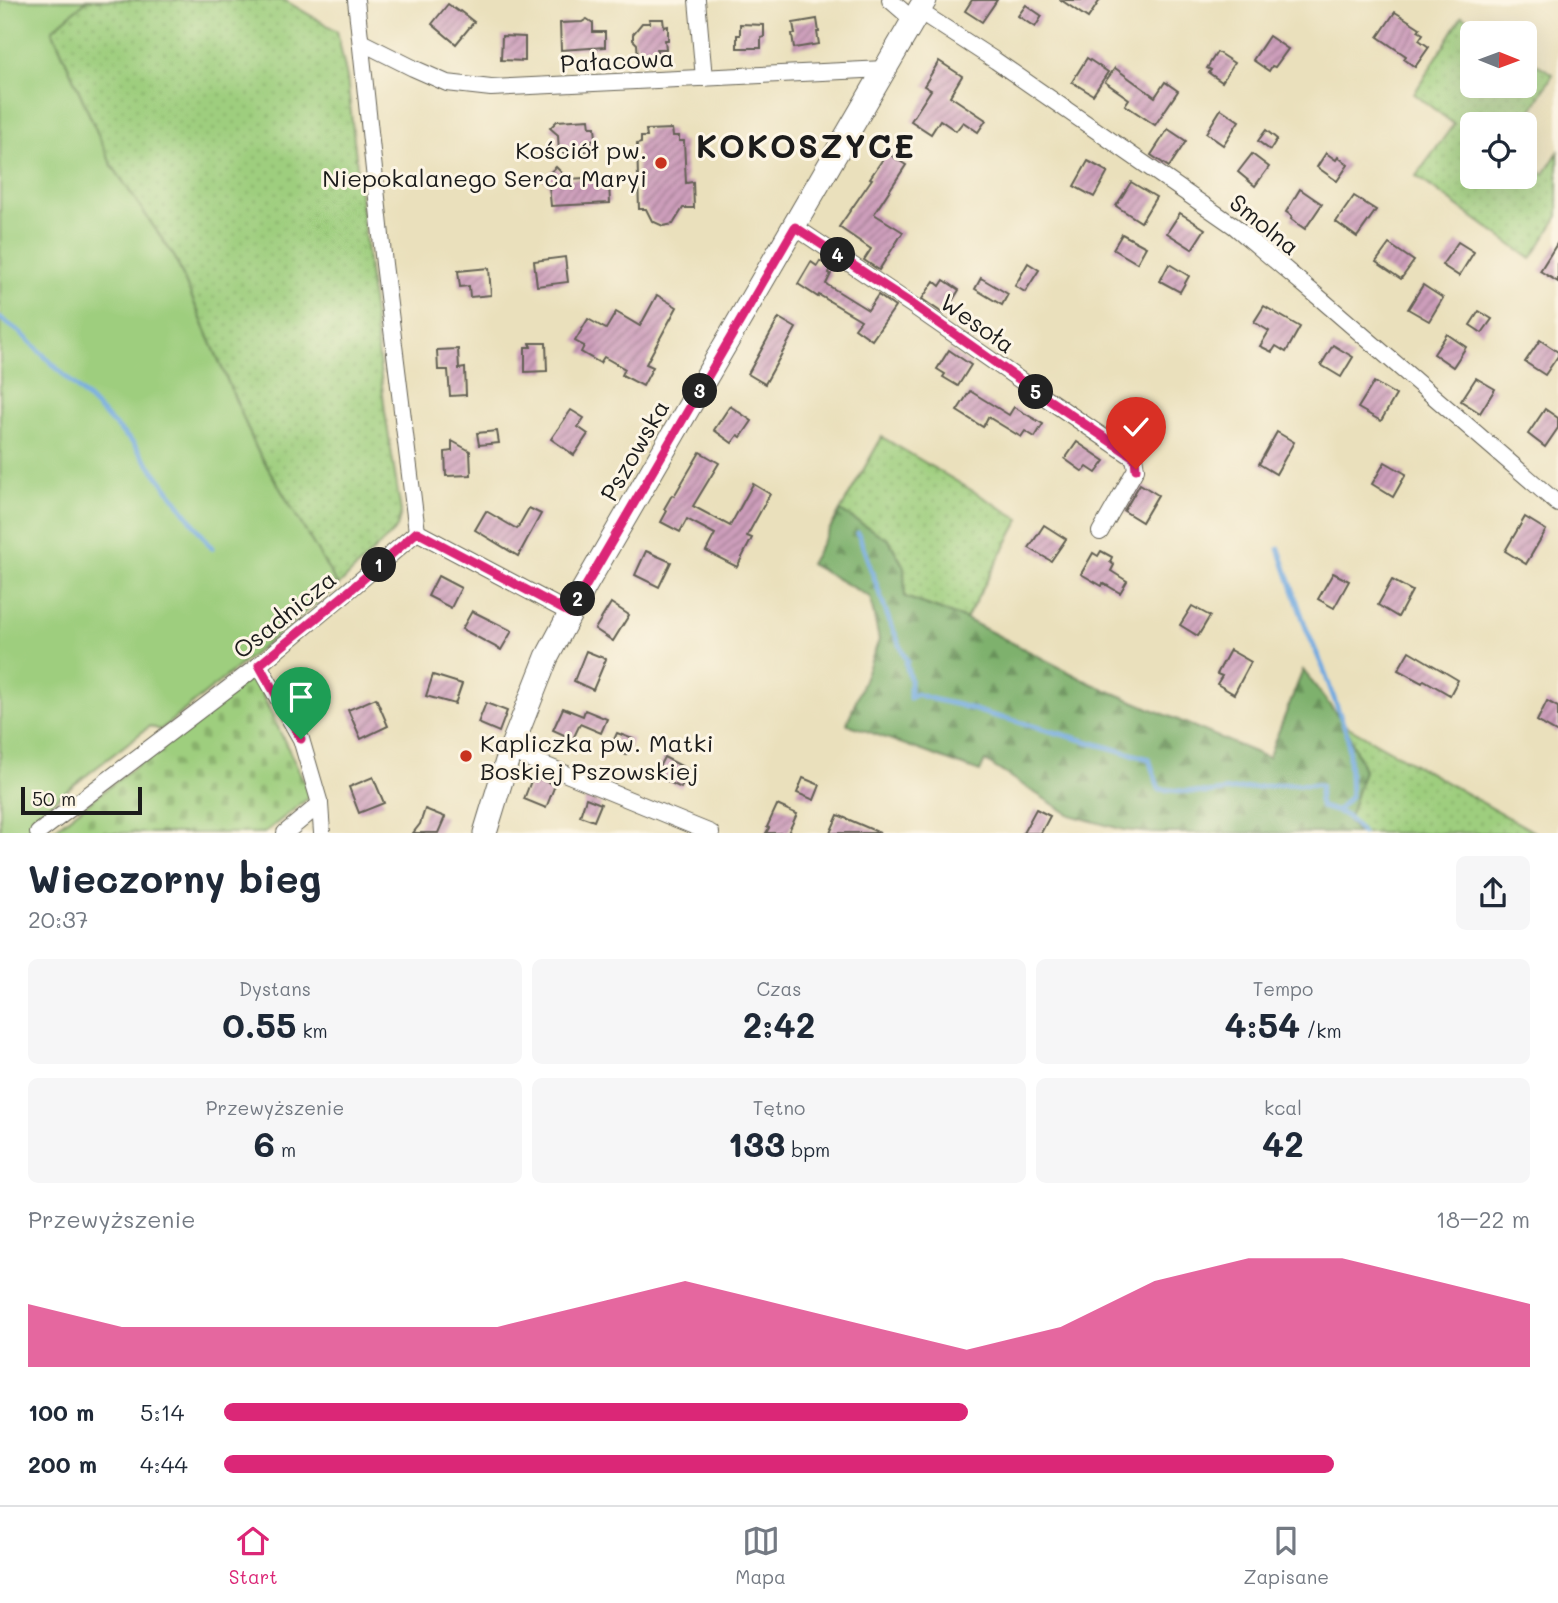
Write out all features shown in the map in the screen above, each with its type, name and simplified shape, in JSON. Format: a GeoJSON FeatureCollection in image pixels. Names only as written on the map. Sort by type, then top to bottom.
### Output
{"type":"FeatureCollection","features":[{"type":"Feature","properties":{"kind":"main road","name":"Pszowska"},"geometry":{"type":"LineString","coordinates":[[485,833],[510,751],[547,657],[570,613],[919,10]]}},
{"type":"Feature","properties":{"kind":"street"},"geometry":{"type":"LineString","coordinates":[[356,0],[384,264],[417,532],[570,613]]}},
{"type":"Feature","properties":{"kind":"street"},"geometry":{"type":"LineString","coordinates":[[697,0],[704,78]]}},
{"type":"Feature","properties":{"kind":"street","name":"Smolna"},"geometry":{"type":"LineString","coordinates":[[890,0],[919,10],[1234,226],[1558,504]]}},
{"type":"Feature","properties":{"kind":"street","name":"Pałacowa"},"geometry":{"type":"LineString","coordinates":[[360,42],[447,83],[491,88],[885,69]]}},
{"type":"Feature","properties":{"kind":"street","name":"Wesoła"},"geometry":{"type":"LineString","coordinates":[[795,227],[1135,458],[1136,469],[1100,532]]}},
{"type":"Feature","properties":{"kind":"street","name":"Osadnicza"},"geometry":{"type":"LineString","coordinates":[[38,833],[259,665],[417,532]]}},
{"type":"Feature","properties":{"kind":"street"},"geometry":{"type":"LineString","coordinates":[[259,665],[301,739],[320,804],[322,833]]}},
{"type":"Feature","properties":{"kind":"street"},"geometry":{"type":"LineString","coordinates":[[510,751],[711,833]]}},
{"type":"Feature","properties":{"kind":"street"},"geometry":{"type":"LineString","coordinates":[[285,833],[320,804]]}},
{"type":"Feature","properties":{"kind":"green space"},"geometry":{"type":"Polygon","coordinates":[[[0,0],[87,0],[52,30],[111,164],[175,258],[256,448],[338,586],[160,730],[150,726],[34,816],[36,826],[27,833],[0,833],[0,0]]]}},
{"type":"Feature","properties":{"kind":"green space"},"geometry":{"type":"Polygon","coordinates":[[[87,0],[284,0],[337,31],[347,78],[385,412],[401,512],[397,528],[338,586],[256,448],[175,258],[111,164],[52,30],[87,0]]]}},
{"type":"Feature","properties":{"kind":"green space"},"geometry":{"type":"Polygon","coordinates":[[[1462,16],[1470,21],[1460,21],[1460,98],[1537,98],[1537,64],[1553,74],[1531,112],[1460,112],[1460,189],[1537,189],[1537,170],[1544,174],[1558,152],[1558,216],[1531,259],[1416,176],[1454,124],[1414,94],[1462,16]]]}},
{"type":"Feature","properties":{"kind":"green space"},"geometry":{"type":"Polygon","coordinates":[[[882,437],[1020,519],[966,619],[904,597],[904,567],[889,540],[840,511],[882,437]]]}},
{"type":"Feature","properties":{"kind":"green space"},"geometry":{"type":"Polygon","coordinates":[[[840,511],[889,540],[904,567],[905,597],[966,619],[1090,683],[1268,758],[1303,670],[1345,725],[1364,770],[1348,821],[1358,833],[1154,833],[1124,830],[1070,815],[985,761],[980,772],[847,724],[879,640],[870,597],[810,564],[840,511]]]}},
{"type":"Feature","properties":{"kind":"green space"},"geometry":{"type":"Polygon","coordinates":[[[248,680],[255,680],[311,796],[264,833],[49,833],[248,680]]]}},
{"type":"Feature","properties":{"kind":"green space"},"geometry":{"type":"Polygon","coordinates":[[[1345,725],[1536,833],[1358,833],[1348,821],[1364,770],[1345,725]]]}},
{"type":"Feature","properties":{"kind":"building"},"geometry":{"type":"Polygon","coordinates":[[[972,0],[997,0],[982,22],[965,11],[972,0]]]}},
{"type":"Feature","properties":{"kind":"building"},"geometry":{"type":"Polygon","coordinates":[[[1061,0],[1100,0],[1088,18],[1061,0]]]}},
{"type":"Feature","properties":{"kind":"building"},"geometry":{"type":"Polygon","coordinates":[[[448,4],[474,22],[456,44],[432,24],[448,4]]]}},
{"type":"Feature","properties":{"kind":"building"},"geometry":{"type":"Polygon","coordinates":[[[1026,5],[1042,16],[1035,27],[1018,16],[1026,5]]]}},
{"type":"Feature","properties":{"kind":"building"},"geometry":{"type":"Polygon","coordinates":[[[1395,12],[1420,28],[1418,31],[1423,34],[1419,40],[1429,47],[1415,67],[1404,59],[1406,56],[1378,37],[1395,12]]]}},
{"type":"Feature","properties":{"kind":"building"},"geometry":{"type":"Polygon","coordinates":[[[587,19],[593,23],[593,32],[605,32],[605,47],[561,50],[560,23],[582,22],[587,19]]]}},
{"type":"Feature","properties":{"kind":"building"},"geometry":{"type":"Polygon","coordinates":[[[649,19],[663,19],[664,27],[668,26],[666,49],[657,49],[657,59],[638,59],[633,34],[642,23],[650,23],[649,19]]]}},
{"type":"Feature","properties":{"kind":"building"},"geometry":{"type":"Polygon","coordinates":[[[817,19],[819,44],[794,48],[793,23],[817,19]]]}},
{"type":"Feature","properties":{"kind":"building"},"geometry":{"type":"Polygon","coordinates":[[[740,24],[764,25],[761,48],[737,48],[740,24]]]}},
{"type":"Feature","properties":{"kind":"building"},"geometry":{"type":"Polygon","coordinates":[[[502,36],[525,37],[525,61],[501,60],[502,36]]]}},
{"type":"Feature","properties":{"kind":"building"},"geometry":{"type":"Polygon","coordinates":[[[1269,36],[1288,49],[1269,71],[1253,60],[1269,36]]]}},
{"type":"Feature","properties":{"kind":"building"},"geometry":{"type":"Polygon","coordinates":[[[1217,52],[1234,63],[1222,82],[1209,73],[1211,70],[1207,68],[1217,52]]]}},
{"type":"Feature","properties":{"kind":"building"},"geometry":{"type":"Polygon","coordinates":[[[1087,58],[1108,72],[1093,95],[1072,82],[1087,58]]]}},
{"type":"Feature","properties":{"kind":"building"},"geometry":{"type":"Polygon","coordinates":[[[939,61],[962,76],[950,96],[986,120],[978,132],[963,122],[956,131],[940,120],[931,134],[911,121],[931,90],[924,86],[939,61]]]}},
{"type":"Feature","properties":{"kind":"building"},"geometry":{"type":"Polygon","coordinates":[[[1115,68],[1155,97],[1165,82],[1178,91],[1155,125],[1125,105],[1129,99],[1105,82],[1115,68]]]}},
{"type":"Feature","properties":{"kind":"building"},"geometry":{"type":"Polygon","coordinates":[[[1221,109],[1239,121],[1223,145],[1206,133],[1221,109]]]}},
{"type":"Feature","properties":{"kind":"building"},"geometry":{"type":"Polygon","coordinates":[[[589,119],[590,127],[595,127],[596,139],[591,140],[591,151],[559,153],[558,135],[550,128],[557,121],[589,119]]]}},
{"type":"Feature","properties":{"kind":"building","name":"Kościół pw. Niepokalanego Serca Maryi"},"geometry":{"type":"Polygon","coordinates":[[[672,129],[673,136],[679,136],[679,141],[684,141],[686,183],[693,182],[694,208],[683,208],[673,224],[663,226],[652,221],[646,209],[639,209],[637,144],[641,143],[641,137],[647,137],[646,130],[672,129]]]}},
{"type":"Feature","properties":{"kind":"building"},"geometry":{"type":"Polygon","coordinates":[[[1168,129],[1186,141],[1169,167],[1151,155],[1168,129]]]}},
{"type":"Feature","properties":{"kind":"building"},"geometry":{"type":"Polygon","coordinates":[[[1266,130],[1277,139],[1270,150],[1258,141],[1266,130]]]}},
{"type":"Feature","properties":{"kind":"building"},"geometry":{"type":"Polygon","coordinates":[[[887,153],[906,165],[874,214],[903,232],[879,270],[864,260],[871,249],[839,227],[887,153]]]}},
{"type":"Feature","properties":{"kind":"building"},"geometry":{"type":"Polygon","coordinates":[[[1326,153],[1336,160],[1338,157],[1348,165],[1337,181],[1317,167],[1326,153]]]}},
{"type":"Feature","properties":{"kind":"building"},"geometry":{"type":"Polygon","coordinates":[[[1252,154],[1269,167],[1255,186],[1238,172],[1252,154]]]}},
{"type":"Feature","properties":{"kind":"building"},"geometry":{"type":"Polygon","coordinates":[[[1088,161],[1108,172],[1094,197],[1074,186],[1088,161]]]}},
{"type":"Feature","properties":{"kind":"building"},"geometry":{"type":"Polygon","coordinates":[[[556,167],[568,179],[602,177],[603,183],[609,183],[610,203],[551,206],[549,185],[543,179],[556,167]]]}},
{"type":"Feature","properties":{"kind":"building"},"geometry":{"type":"Polygon","coordinates":[[[1131,182],[1156,197],[1141,222],[1116,206],[1131,182]]]}},
{"type":"Feature","properties":{"kind":"building"},"geometry":{"type":"Polygon","coordinates":[[[1300,189],[1322,204],[1305,229],[1286,212],[1300,189]]]}},
{"type":"Feature","properties":{"kind":"building"},"geometry":{"type":"Polygon","coordinates":[[[1354,196],[1376,210],[1357,237],[1336,222],[1354,196]]]}},
{"type":"Feature","properties":{"kind":"building"},"geometry":{"type":"Polygon","coordinates":[[[1180,213],[1205,229],[1192,249],[1167,233],[1180,213]]]}},
{"type":"Feature","properties":{"kind":"building"},"geometry":{"type":"Polygon","coordinates":[[[1122,234],[1146,247],[1137,263],[1113,249],[1122,234]]]}},
{"type":"Feature","properties":{"kind":"building"},"geometry":{"type":"Polygon","coordinates":[[[1458,242],[1474,252],[1459,276],[1442,265],[1458,242]]]}},
{"type":"Feature","properties":{"kind":"building"},"geometry":{"type":"Polygon","coordinates":[[[1558,242],[1558,282],[1540,271],[1558,242]]]}},
{"type":"Feature","properties":{"kind":"building"},"geometry":{"type":"Polygon","coordinates":[[[1389,244],[1414,261],[1401,279],[1376,262],[1389,244]]]}},
{"type":"Feature","properties":{"kind":"building"},"geometry":{"type":"Polygon","coordinates":[[[565,257],[568,282],[537,286],[534,261],[565,257]]]}},
{"type":"Feature","properties":{"kind":"building"},"geometry":{"type":"Polygon","coordinates":[[[820,261],[831,268],[826,284],[868,310],[878,295],[895,307],[872,340],[855,328],[861,320],[798,284],[811,262],[817,266],[820,261]]]}},
{"type":"Feature","properties":{"kind":"building"},"geometry":{"type":"Polygon","coordinates":[[[1028,263],[1039,270],[1025,292],[1015,286],[1028,263]]]}},
{"type":"Feature","properties":{"kind":"building"},"geometry":{"type":"Polygon","coordinates":[[[1169,264],[1189,276],[1180,292],[1160,281],[1169,264]]]}},
{"type":"Feature","properties":{"kind":"building"},"geometry":{"type":"Polygon","coordinates":[[[489,268],[491,295],[470,297],[469,286],[460,287],[458,271],[489,268]]]}},
{"type":"Feature","properties":{"kind":"building"},"geometry":{"type":"Polygon","coordinates":[[[981,278],[1008,294],[1002,305],[975,289],[981,278]]]}},
{"type":"Feature","properties":{"kind":"building"},"geometry":{"type":"Polygon","coordinates":[[[944,280],[959,290],[944,314],[922,299],[934,281],[940,286],[944,280]]]}},
{"type":"Feature","properties":{"kind":"building"},"geometry":{"type":"Polygon","coordinates":[[[1423,285],[1443,298],[1429,321],[1408,309],[1423,285]]]}},
{"type":"Feature","properties":{"kind":"building"},"geometry":{"type":"Polygon","coordinates":[[[657,295],[677,307],[646,364],[653,367],[643,386],[622,375],[625,369],[604,357],[600,363],[581,352],[584,346],[575,341],[588,319],[606,329],[616,312],[640,326],[657,295]]]}},
{"type":"Feature","properties":{"kind":"building"},"geometry":{"type":"Polygon","coordinates":[[[1264,306],[1300,327],[1286,352],[1276,346],[1272,352],[1260,346],[1269,331],[1254,322],[1264,306]]]}},
{"type":"Feature","properties":{"kind":"building"},"geometry":{"type":"Polygon","coordinates":[[[1479,311],[1492,319],[1482,333],[1470,325],[1479,311]]]}},
{"type":"Feature","properties":{"kind":"building"},"geometry":{"type":"Polygon","coordinates":[[[779,318],[796,328],[765,384],[748,374],[779,318]]]}},
{"type":"Feature","properties":{"kind":"building"},"geometry":{"type":"Polygon","coordinates":[[[1447,334],[1466,347],[1453,367],[1434,354],[1447,334]]]}},
{"type":"Feature","properties":{"kind":"building"},"geometry":{"type":"Polygon","coordinates":[[[1540,340],[1558,352],[1545,375],[1525,362],[1540,340]]]}},
{"type":"Feature","properties":{"kind":"building"},"geometry":{"type":"Polygon","coordinates":[[[530,343],[546,343],[547,371],[525,372],[525,347],[531,347],[530,343]]]}},
{"type":"Feature","properties":{"kind":"building"},"geometry":{"type":"Polygon","coordinates":[[[1333,345],[1353,357],[1341,377],[1321,365],[1333,345]]]}},
{"type":"Feature","properties":{"kind":"building"},"geometry":{"type":"Polygon","coordinates":[[[458,349],[459,369],[465,368],[466,395],[450,396],[448,370],[438,370],[437,350],[458,349]]]}},
{"type":"Feature","properties":{"kind":"building"},"geometry":{"type":"Polygon","coordinates":[[[949,350],[971,365],[958,386],[943,377],[945,374],[937,369],[949,350]]]}},
{"type":"Feature","properties":{"kind":"building"},"geometry":{"type":"Polygon","coordinates":[[[1476,378],[1495,389],[1480,413],[1461,401],[1476,378]]]}},
{"type":"Feature","properties":{"kind":"building"},"geometry":{"type":"Polygon","coordinates":[[[1374,382],[1396,395],[1381,421],[1358,408],[1374,382]]]}},
{"type":"Feature","properties":{"kind":"building"},"geometry":{"type":"Polygon","coordinates":[[[970,391],[1009,415],[1014,407],[1043,424],[1035,437],[1025,431],[1021,437],[988,417],[983,427],[957,411],[970,391]]]}},
{"type":"Feature","properties":{"kind":"building"},"geometry":{"type":"Polygon","coordinates":[[[730,406],[752,421],[741,437],[738,435],[732,443],[714,430],[730,406]]]}},
{"type":"Feature","properties":{"kind":"building"},"geometry":{"type":"Polygon","coordinates":[[[1545,409],[1558,418],[1558,428],[1545,447],[1528,434],[1545,409]]]}},
{"type":"Feature","properties":{"kind":"building"},"geometry":{"type":"Polygon","coordinates":[[[571,410],[584,418],[578,427],[588,434],[574,455],[551,439],[571,410]]]}},
{"type":"Feature","properties":{"kind":"building"},"geometry":{"type":"Polygon","coordinates":[[[497,431],[499,443],[479,445],[477,433],[497,431]]]}},
{"type":"Feature","properties":{"kind":"building"},"geometry":{"type":"Polygon","coordinates":[[[1277,432],[1294,442],[1276,474],[1259,464],[1277,432]]]}},
{"type":"Feature","properties":{"kind":"building"},"geometry":{"type":"Polygon","coordinates":[[[452,441],[470,451],[471,475],[446,476],[445,452],[452,451],[452,441]]]}},
{"type":"Feature","properties":{"kind":"building"},"geometry":{"type":"Polygon","coordinates":[[[1077,442],[1105,461],[1096,473],[1087,467],[1083,472],[1065,459],[1077,442]]]}},
{"type":"Feature","properties":{"kind":"building"},"geometry":{"type":"Polygon","coordinates":[[[700,452],[719,463],[693,506],[730,526],[753,484],[770,494],[747,536],[752,538],[737,567],[706,551],[715,534],[687,519],[680,532],[661,522],[667,511],[664,509],[700,452]]]}},
{"type":"Feature","properties":{"kind":"building"},"geometry":{"type":"Polygon","coordinates":[[[1385,462],[1406,474],[1393,497],[1372,484],[1385,462]]]}},
{"type":"Feature","properties":{"kind":"building"},"geometry":{"type":"Polygon","coordinates":[[[1140,484],[1158,495],[1142,522],[1124,511],[1140,484]]]}},
{"type":"Feature","properties":{"kind":"building"},"geometry":{"type":"Polygon","coordinates":[[[529,508],[541,514],[518,556],[475,530],[486,511],[517,529],[529,508]]]}},
{"type":"Feature","properties":{"kind":"building"},"geometry":{"type":"Polygon","coordinates":[[[1525,517],[1546,530],[1526,564],[1505,551],[1525,517]]]}},
{"type":"Feature","properties":{"kind":"building"},"geometry":{"type":"Polygon","coordinates":[[[1044,525],[1066,539],[1051,561],[1029,548],[1044,525]]]}},
{"type":"Feature","properties":{"kind":"building"},"geometry":{"type":"Polygon","coordinates":[[[646,551],[671,562],[659,587],[635,575],[646,551]]]}},
{"type":"Feature","properties":{"kind":"building"},"geometry":{"type":"Polygon","coordinates":[[[1101,551],[1112,557],[1110,562],[1114,565],[1111,571],[1127,581],[1120,593],[1081,574],[1093,553],[1098,556],[1101,551]]]}},
{"type":"Feature","properties":{"kind":"building"},"geometry":{"type":"Polygon","coordinates":[[[1333,573],[1349,581],[1334,608],[1318,599],[1333,573]]]}},
{"type":"Feature","properties":{"kind":"building"},"geometry":{"type":"Polygon","coordinates":[[[438,576],[461,588],[451,608],[428,596],[438,576]]]}},
{"type":"Feature","properties":{"kind":"building"},"geometry":{"type":"Polygon","coordinates":[[[1392,580],[1412,591],[1398,617],[1378,605],[1392,580]]]}},
{"type":"Feature","properties":{"kind":"building"},"geometry":{"type":"Polygon","coordinates":[[[611,603],[629,615],[613,641],[595,629],[611,603]]]}},
{"type":"Feature","properties":{"kind":"building"},"geometry":{"type":"Polygon","coordinates":[[[1192,606],[1210,616],[1198,636],[1180,625],[1192,606]]]}},
{"type":"Feature","properties":{"kind":"building"},"geometry":{"type":"Polygon","coordinates":[[[472,611],[512,631],[501,650],[462,629],[472,611]]]}},
{"type":"Feature","properties":{"kind":"building"},"geometry":{"type":"Polygon","coordinates":[[[1230,650],[1251,662],[1234,694],[1217,684],[1222,676],[1217,674],[1230,650]]]}},
{"type":"Feature","properties":{"kind":"building"},"geometry":{"type":"Polygon","coordinates":[[[586,651],[606,659],[593,690],[574,681],[586,651]]]}},
{"type":"Feature","properties":{"kind":"building"},"geometry":{"type":"Polygon","coordinates":[[[1409,651],[1458,680],[1450,695],[1424,680],[1422,683],[1398,670],[1409,651]]]}},
{"type":"Feature","properties":{"kind":"building"},"geometry":{"type":"Polygon","coordinates":[[[433,675],[462,684],[455,704],[426,696],[433,675]]]}},
{"type":"Feature","properties":{"kind":"building"},"geometry":{"type":"Polygon","coordinates":[[[376,698],[388,726],[361,739],[348,710],[376,698]]]}},
{"type":"Feature","properties":{"kind":"building"},"geometry":{"type":"Polygon","coordinates":[[[1547,701],[1558,707],[1558,733],[1537,721],[1547,701]]]}},
{"type":"Feature","properties":{"kind":"building"},"geometry":{"type":"Polygon","coordinates":[[[486,703],[507,711],[499,732],[478,723],[486,703]]]}},
{"type":"Feature","properties":{"kind":"building"},"geometry":{"type":"Polygon","coordinates":[[[563,708],[583,716],[585,710],[607,719],[601,733],[580,724],[573,739],[553,730],[563,708]]]}},
{"type":"Feature","properties":{"kind":"building"},"geometry":{"type":"Polygon","coordinates":[[[617,733],[633,739],[626,755],[610,748],[617,733]]]}},
{"type":"Feature","properties":{"kind":"building"},"geometry":{"type":"Polygon","coordinates":[[[664,757],[689,770],[681,788],[655,775],[664,757]]]}},
{"type":"Feature","properties":{"kind":"building"},"geometry":{"type":"Polygon","coordinates":[[[533,776],[555,785],[546,808],[524,799],[533,776]]]}},
{"type":"Feature","properties":{"kind":"building"},"geometry":{"type":"Polygon","coordinates":[[[373,777],[384,803],[359,813],[349,787],[373,777]]]}},
{"type":"Feature","properties":{"kind":"building"},"geometry":{"type":"Polygon","coordinates":[[[803,778],[820,785],[814,800],[797,793],[803,778]]]}},
{"type":"Feature","properties":{"kind":"building"},"geometry":{"type":"Polygon","coordinates":[[[586,798],[601,804],[594,821],[580,816],[586,798]]]}},
{"type":"Feature","properties":{"kind":"building"},"geometry":{"type":"Polygon","coordinates":[[[777,805],[797,814],[788,833],[766,833],[769,828],[767,827],[777,805]]]}},
{"type":"Feature","properties":{"kind":"building"},"geometry":{"type":"Polygon","coordinates":[[[425,809],[445,817],[438,833],[413,833],[420,824],[425,809]]]}},
{"type":"Feature","properties":{"kind":"building"},"geometry":{"type":"Polygon","coordinates":[[[1036,809],[1050,816],[1041,833],[1023,833],[1036,809]]]}},
{"type":"Feature","properties":{"kind":"building"},"geometry":{"type":"Polygon","coordinates":[[[838,815],[880,833],[830,833],[838,815]]]}},
{"type":"Feature","properties":{"kind":"waterway"},"geometry":{"type":"LineString","coordinates":[[0,318],[21,333],[133,443],[212,548]]}},
{"type":"Feature","properties":{"kind":"waterway"},"geometry":{"type":"LineString","coordinates":[[858,533],[889,620],[907,661],[910,698],[916,694],[1149,759],[1159,789],[1206,793],[1286,784],[1321,785],[1321,807],[1344,815],[1362,833]]}},
{"type":"Feature","properties":{"kind":"waterway"},"geometry":{"type":"LineString","coordinates":[[1279,549],[1348,737],[1351,796],[1337,811]]}},
{"type":"Feature","properties":{"kind":"place","name":"Kościół pw. Niepokalanego Serca Maryi"},"geometry":{"type":"Point","coordinates":[661,163]}},
{"type":"Feature","properties":{"kind":"place","name":"Kapliczka pw. Matki Boskiej Pszowskiej"},"geometry":{"type":"Point","coordinates":[466,756]}},
{"type":"Feature","properties":{"kind":"district","name":"KOKOSZYCE"},"geometry":{"type":"Point","coordinates":[806,145]}},
{"type":"Feature","properties":{"kind":"route"},"geometry":{"type":"LineString","coordinates":[[301,739],[259,665],[417,532],[570,613],[795,227],[1135,458],[1136,469]]}}]}
